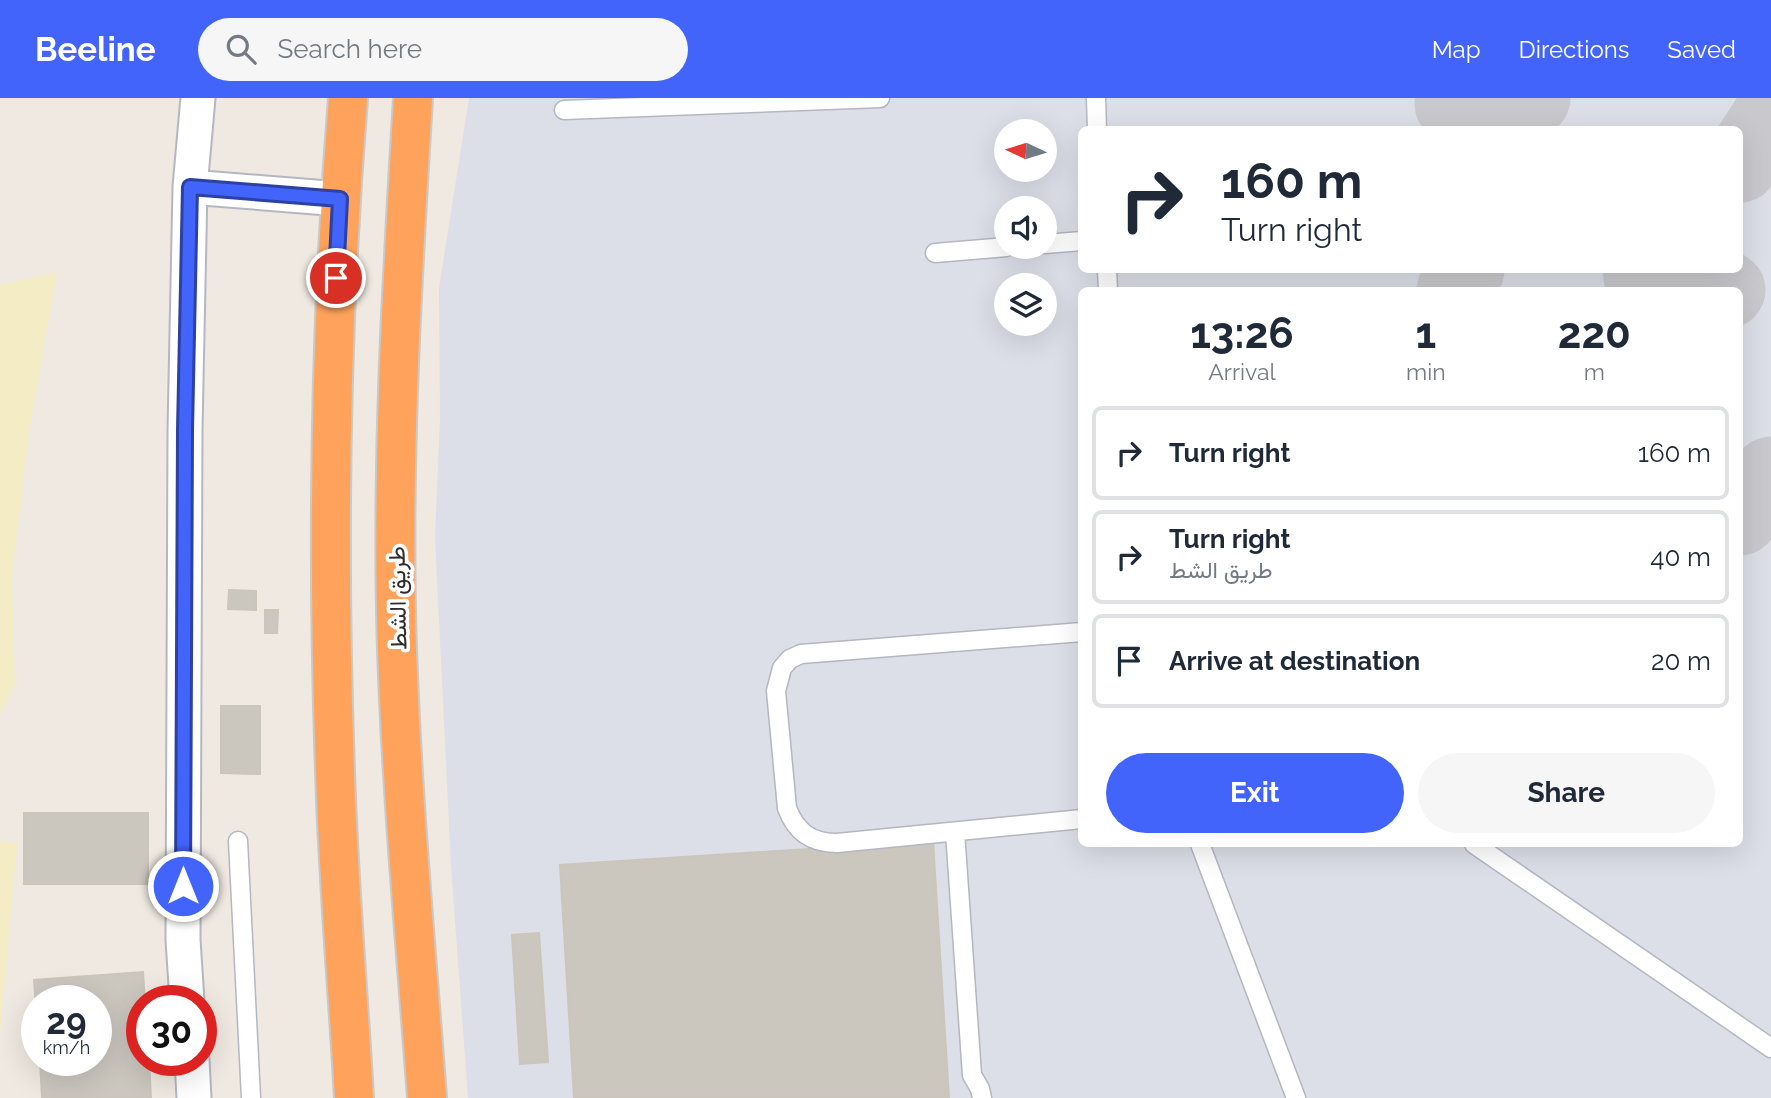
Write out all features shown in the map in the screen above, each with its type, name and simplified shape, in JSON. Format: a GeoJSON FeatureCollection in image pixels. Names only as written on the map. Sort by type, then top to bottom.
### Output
{"type":"FeatureCollection","features":[{"type":"Feature","properties":{"kind":"highway"},"geometry":{"type":"LineString","coordinates":[[348,98],[331,384],[330,572],[335,772],[354,1098]]}},
{"type":"Feature","properties":{"kind":"highway","name":"طريق الشط"},"geometry":{"type":"LineString","coordinates":[[413,98],[402,293],[396,475],[397,647],[402,769],[427,1098]]}},
{"type":"Feature","properties":{"kind":"street"},"geometry":{"type":"LineString","coordinates":[[186,985],[183,927],[185,430],[190,187],[198,98]]}},
{"type":"Feature","properties":{"kind":"street"},"geometry":{"type":"LineString","coordinates":[[190,187],[340,199]]}},
{"type":"Feature","properties":{"kind":"street"},"geometry":{"type":"LineString","coordinates":[[192,1076],[194,1098]]}},
{"type":"Feature","properties":{"kind":"lane"},"geometry":{"type":"LineString","coordinates":[[564,110],[880,98]]}},
{"type":"Feature","properties":{"kind":"lane"},"geometry":{"type":"LineString","coordinates":[[1096,98],[1097,126]]}},
{"type":"Feature","properties":{"kind":"lane"},"geometry":{"type":"LineString","coordinates":[[1057,243],[1078,241]]}},
{"type":"Feature","properties":{"kind":"lane"},"geometry":{"type":"LineString","coordinates":[[935,253],[994,248]]}},
{"type":"Feature","properties":{"kind":"lane"},"geometry":{"type":"LineString","coordinates":[[1078,632],[801,654],[790,659],[782,668],[776,691],[787,808],[792,821],[811,839],[837,843],[1078,820]]}},
{"type":"Feature","properties":{"kind":"lane"},"geometry":{"type":"LineString","coordinates":[[955,832],[972,1075],[982,1098]]}},
{"type":"Feature","properties":{"kind":"lane"},"geometry":{"type":"LineString","coordinates":[[238,841],[251,1098]]}},
{"type":"Feature","properties":{"kind":"lane"},"geometry":{"type":"LineString","coordinates":[[1201,847],[1296,1098]]}},
{"type":"Feature","properties":{"kind":"lane"},"geometry":{"type":"LineString","coordinates":[[1478,847],[1771,1048]]}},
{"type":"Feature","properties":{"kind":"shaded area"},"geometry":{"type":"Polygon","coordinates":[[[469,98],[1771,98],[1771,1098],[468,1098],[451,866],[435,537],[440,420],[439,288],[469,98]]]}},
{"type":"Feature","properties":{"kind":"sand"},"geometry":{"type":"Polygon","coordinates":[[[57,272],[30,426],[12,576],[15,683],[0,714],[0,285],[57,272]]]}},
{"type":"Feature","properties":{"kind":"sand"},"geometry":{"type":"Polygon","coordinates":[[[0,841],[17,844],[0,1033],[0,841]]]}},
{"type":"Feature","properties":{"kind":"building"},"geometry":{"type":"Polygon","coordinates":[[[229,590],[256,591],[256,610],[228,609],[229,590]]]}},
{"type":"Feature","properties":{"kind":"building"},"geometry":{"type":"Polygon","coordinates":[[[265,610],[278,610],[277,633],[265,633],[265,610]]]}},
{"type":"Feature","properties":{"kind":"building"},"geometry":{"type":"Polygon","coordinates":[[[221,706],[260,706],[260,774],[221,773],[221,706]]]}},
{"type":"Feature","properties":{"kind":"building"},"geometry":{"type":"Polygon","coordinates":[[[24,813],[148,813],[148,884],[24,884],[24,813]]]}},
{"type":"Feature","properties":{"kind":"building"},"geometry":{"type":"Polygon","coordinates":[[[933,841],[949,1098],[574,1098],[560,865],[933,841]]]}},
{"type":"Feature","properties":{"kind":"building"},"geometry":{"type":"Polygon","coordinates":[[[539,933],[548,1062],[520,1064],[512,935],[539,933]]]}},
{"type":"Feature","properties":{"kind":"building"},"geometry":{"type":"Polygon","coordinates":[[[143,972],[144,985],[126,985],[126,1076],[150,1076],[151,1098],[42,1098],[41,1076],[112,1076],[112,985],[34,985],[34,980],[143,972]]]}},
{"type":"Feature","properties":{"kind":"taxiway"},"geometry":{"type":"LineString","coordinates":[[1453,104],[1493,112],[1512,108],[1532,98]]}},
{"type":"Feature","properties":{"kind":"taxiway"},"geometry":{"type":"LineString","coordinates":[[1743,159],[1771,116]]}},
{"type":"Feature","properties":{"kind":"taxiway"},"geometry":{"type":"LineString","coordinates":[[1457,287],[1464,273]]}},
{"type":"Feature","properties":{"kind":"taxiway"},"geometry":{"type":"LineString","coordinates":[[1641,273],[1644,287]]}},
{"type":"Feature","properties":{"kind":"taxiway"},"geometry":{"type":"LineString","coordinates":[[1701,273],[1722,287]]}},
{"type":"Feature","properties":{"kind":"taxiway"},"geometry":{"type":"LineString","coordinates":[[1743,513],[1771,475]]}},
{"type":"Feature","properties":{"kind":"route"},"geometry":{"type":"LineString","coordinates":[[183,886],[185,430],[190,187],[340,199],[336,278]]}}]}
